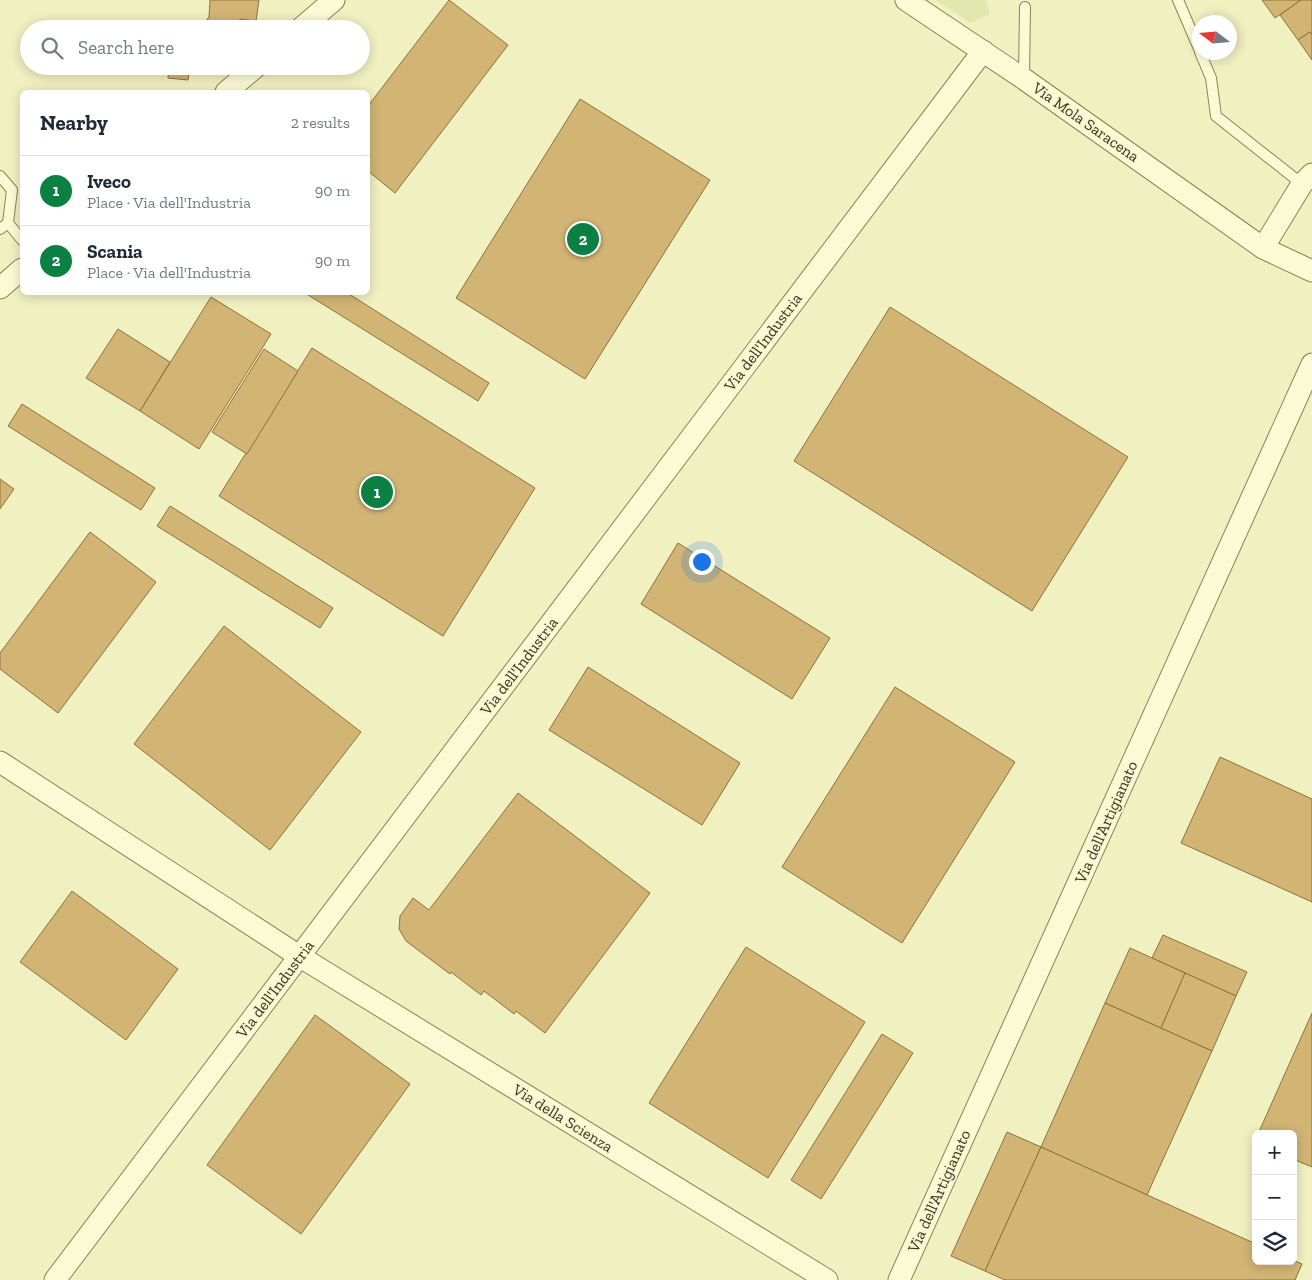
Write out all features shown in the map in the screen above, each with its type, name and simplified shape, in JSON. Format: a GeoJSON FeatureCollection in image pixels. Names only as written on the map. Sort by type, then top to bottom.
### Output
{"type":"FeatureCollection","features":[{"type":"Feature","properties":{"kind":"street"},"geometry":{"type":"LineString","coordinates":[[311,20],[334,0]]}},
{"type":"Feature","properties":{"kind":"street","name":"Via Mola Saracena"},"geometry":{"type":"LineString","coordinates":[[906,0],[1024,79],[1263,248],[1312,271]]}},
{"type":"Feature","properties":{"kind":"street","name":"Via dell'Industria"},"geometry":{"type":"LineString","coordinates":[[55,1280],[983,51]]}},
{"type":"Feature","properties":{"kind":"street"},"geometry":{"type":"LineString","coordinates":[[228,90],[246,75]]}},
{"type":"Feature","properties":{"kind":"street"},"geometry":{"type":"LineString","coordinates":[[1263,248],[1307,179]]}},
{"type":"Feature","properties":{"kind":"street"},"geometry":{"type":"LineString","coordinates":[[0,288],[20,271]]}},
{"type":"Feature","properties":{"kind":"street","name":"Via dell'Artigianato"},"geometry":{"type":"LineString","coordinates":[[899,1280],[1312,364]]}},
{"type":"Feature","properties":{"kind":"street","name":"Via della Scienza"},"geometry":{"type":"LineString","coordinates":[[0,762],[299,956],[827,1280]]}},
{"type":"Feature","properties":{"kind":"lane"},"geometry":{"type":"LineString","coordinates":[[1178,0],[1192,33]]}},
{"type":"Feature","properties":{"kind":"lane"},"geometry":{"type":"LineString","coordinates":[[1024,79],[1025,7]]}},
{"type":"Feature","properties":{"kind":"lane"},"geometry":{"type":"LineString","coordinates":[[1204,60],[1212,78],[1216,116],[1307,179]]}},
{"type":"Feature","properties":{"kind":"lane"},"geometry":{"type":"LineString","coordinates":[[0,176],[12,190],[4,226],[20,238]]}},
{"type":"Feature","properties":{"kind":"green space"},"geometry":{"type":"Polygon","coordinates":[[[936,0],[986,0],[990,14],[970,23],[936,0]]]}},
{"type":"Feature","properties":{"kind":"building"},"geometry":{"type":"Polygon","coordinates":[[[210,0],[259,0],[256,20],[206,20],[209,17],[210,0]]]}},
{"type":"Feature","properties":{"kind":"building"},"geometry":{"type":"Polygon","coordinates":[[[449,0],[508,45],[395,193],[370,173],[370,103],[449,0]]]}},
{"type":"Feature","properties":{"kind":"building"},"geometry":{"type":"Polygon","coordinates":[[[1262,0],[1301,0],[1275,18],[1262,0]]]}},
{"type":"Feature","properties":{"kind":"building"},"geometry":{"type":"Polygon","coordinates":[[[1301,0],[1312,0],[1312,35],[1310,32],[1298,40],[1280,15],[1301,0]]]}},
{"type":"Feature","properties":{"kind":"building"},"geometry":{"type":"Polygon","coordinates":[[[1310,32],[1312,35],[1312,60],[1298,40],[1310,32]]]}},
{"type":"Feature","properties":{"kind":"building"},"geometry":{"type":"Polygon","coordinates":[[[168,75],[189,75],[188,80],[168,78],[168,75]]]}},
{"type":"Feature","properties":{"kind":"building"},"geometry":{"type":"Polygon","coordinates":[[[580,99],[710,180],[585,379],[456,298],[580,99]]]}},
{"type":"Feature","properties":{"kind":"building"},"geometry":{"type":"Polygon","coordinates":[[[308,295],[351,295],[489,383],[478,401],[308,295]]]}},
{"type":"Feature","properties":{"kind":"building"},"geometry":{"type":"Polygon","coordinates":[[[211,297],[271,334],[199,449],[140,411],[211,297]]]}},
{"type":"Feature","properties":{"kind":"building"},"geometry":{"type":"Polygon","coordinates":[[[890,307],[1128,457],[1032,611],[794,461],[890,307]]]}},
{"type":"Feature","properties":{"kind":"building"},"geometry":{"type":"Polygon","coordinates":[[[118,329],[170,362],[140,411],[86,378],[118,329]]]}},
{"type":"Feature","properties":{"kind":"building"},"geometry":{"type":"Polygon","coordinates":[[[312,348],[535,488],[443,636],[219,496],[312,348]]]}},
{"type":"Feature","properties":{"kind":"building"},"geometry":{"type":"Polygon","coordinates":[[[264,349],[298,371],[247,454],[212,432],[264,349]]]}},
{"type":"Feature","properties":{"kind":"building"},"geometry":{"type":"Polygon","coordinates":[[[22,404],[155,488],[141,510],[8,426],[22,404]]]}},
{"type":"Feature","properties":{"kind":"building"},"geometry":{"type":"Polygon","coordinates":[[[0,479],[14,489],[0,509],[0,479]]]}},
{"type":"Feature","properties":{"kind":"building"},"geometry":{"type":"Polygon","coordinates":[[[170,506],[333,608],[320,628],[157,526],[170,506]]]}},
{"type":"Feature","properties":{"kind":"building"},"geometry":{"type":"Polygon","coordinates":[[[90,532],[156,582],[58,713],[0,669],[0,653],[90,532]]]}},
{"type":"Feature","properties":{"kind":"building"},"geometry":{"type":"Polygon","coordinates":[[[678,543],[830,638],[792,699],[641,604],[678,543]]]}},
{"type":"Feature","properties":{"kind":"building"},"geometry":{"type":"Polygon","coordinates":[[[224,626],[361,732],[270,850],[134,744],[224,626]]]}},
{"type":"Feature","properties":{"kind":"building"},"geometry":{"type":"Polygon","coordinates":[[[588,667],[740,763],[702,825],[549,730],[588,667]]]}},
{"type":"Feature","properties":{"kind":"building"},"geometry":{"type":"Polygon","coordinates":[[[895,687],[1015,762],[902,943],[782,867],[895,687]]]}},
{"type":"Feature","properties":{"kind":"building"},"geometry":{"type":"Polygon","coordinates":[[[1220,757],[1312,799],[1312,902],[1181,843],[1220,757]]]}},
{"type":"Feature","properties":{"kind":"building"},"geometry":{"type":"Polygon","coordinates":[[[518,793],[650,893],[545,1033],[516,1011],[514,1014],[484,991],[481,995],[451,972],[450,974],[406,941],[399,929],[400,916],[413,898],[429,910],[518,793]]]}},
{"type":"Feature","properties":{"kind":"building"},"geometry":{"type":"Polygon","coordinates":[[[72,891],[178,969],[126,1040],[20,962],[72,891]]]}},
{"type":"Feature","properties":{"kind":"building"},"geometry":{"type":"Polygon","coordinates":[[[1163,935],[1247,972],[1236,996],[1152,958],[1163,935]]]}},
{"type":"Feature","properties":{"kind":"building"},"geometry":{"type":"Polygon","coordinates":[[[746,947],[865,1022],[768,1178],[649,1103],[746,947]]]}},
{"type":"Feature","properties":{"kind":"building"},"geometry":{"type":"Polygon","coordinates":[[[1130,948],[1185,973],[1161,1028],[1105,1003],[1130,948]]]}},
{"type":"Feature","properties":{"kind":"building"},"geometry":{"type":"Polygon","coordinates":[[[1185,973],[1236,996],[1212,1051],[1161,1028],[1185,973]]]}},
{"type":"Feature","properties":{"kind":"building"},"geometry":{"type":"Polygon","coordinates":[[[1105,1003],[1212,1051],[1147,1195],[1041,1147],[1105,1003]]]}},
{"type":"Feature","properties":{"kind":"building"},"geometry":{"type":"Polygon","coordinates":[[[1312,1013],[1312,1167],[1297,1161],[1297,1130],[1260,1130],[1312,1013]]]}},
{"type":"Feature","properties":{"kind":"building"},"geometry":{"type":"Polygon","coordinates":[[[315,1015],[410,1084],[301,1234],[207,1165],[315,1015]]]}},
{"type":"Feature","properties":{"kind":"building"},"geometry":{"type":"Polygon","coordinates":[[[882,1034],[913,1053],[821,1199],[791,1180],[882,1034]]]}},
{"type":"Feature","properties":{"kind":"building"},"geometry":{"type":"Polygon","coordinates":[[[1007,1132],[1041,1147],[985,1271],[951,1256],[1007,1132]]]}},
{"type":"Feature","properties":{"kind":"building"},"geometry":{"type":"Polygon","coordinates":[[[1041,1147],[1252,1242],[1252,1265],[1297,1265],[1297,1262],[1302,1264],[1295,1280],[1005,1280],[985,1271],[1041,1147]]]}},
{"type":"Feature","properties":{"kind":"place","name":"Scania"},"geometry":{"type":"Point","coordinates":[583,239]}},
{"type":"Feature","properties":{"kind":"place","name":"Iveco"},"geometry":{"type":"Point","coordinates":[377,492]}}]}
